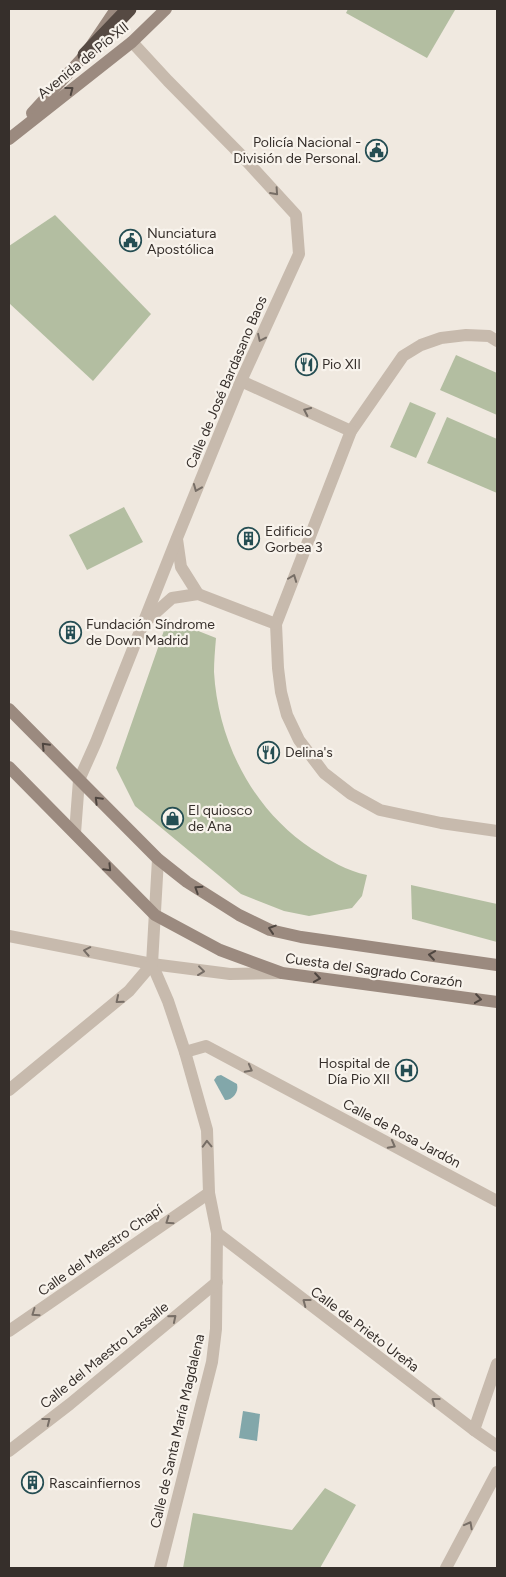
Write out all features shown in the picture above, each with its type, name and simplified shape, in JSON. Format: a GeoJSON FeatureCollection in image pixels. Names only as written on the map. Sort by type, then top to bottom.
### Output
{"type":"FeatureCollection","features":[{"type":"Feature","properties":{"kind":"highway"},"geometry":{"type":"LineString","coordinates":[[86,55],[129,9]]}},
{"type":"Feature","properties":{"kind":"main road","name":"Avenida de Pío XII"},"geometry":{"type":"LineString","coordinates":[[13,135],[86,55],[116,9]]}},
{"type":"Feature","properties":{"kind":"main road","name":"Avenida de Pío XII"},"geometry":{"type":"LineString","coordinates":[[13,135],[132,42],[166,9]]}},
{"type":"Feature","properties":{"kind":"main road","name":"Cuesta del Sagrado Corazón"},"geometry":{"type":"LineString","coordinates":[[9,709],[158,859],[187,882],[239,916],[270,930],[301,937],[497,965]]}},
{"type":"Feature","properties":{"kind":"main road","name":"Cuesta del Sagrado Corazón"},"geometry":{"type":"LineString","coordinates":[[9,767],[155,915],[220,950],[282,973],[497,1002]]}},
{"type":"Feature","properties":{"kind":"street","name":"Calle de José Bardasano Baos"},"geometry":{"type":"LineString","coordinates":[[75,832],[79,780],[241,381],[299,254],[296,215],[132,42]]}},
{"type":"Feature","properties":{"kind":"street"},"geometry":{"type":"LineString","coordinates":[[497,341],[489,336],[466,334],[441,338],[403,356],[351,431],[276,624],[281,692],[288,715],[299,740],[324,773],[351,794],[380,810],[441,824],[497,831]]}},
{"type":"Feature","properties":{"kind":"street"},"geometry":{"type":"LineString","coordinates":[[241,381],[351,431]]}},
{"type":"Feature","properties":{"kind":"street"},"geometry":{"type":"LineString","coordinates":[[177,538],[181,567],[198,594]]}},
{"type":"Feature","properties":{"kind":"street"},"geometry":{"type":"LineString","coordinates":[[142,625],[172,598],[198,594],[276,624]]}},
{"type":"Feature","properties":{"kind":"street","name":"Calle de Santa María Magdalena"},"geometry":{"type":"LineString","coordinates":[[158,859],[152,964],[168,1002],[185,1052],[207,1130],[209,1193],[217,1233],[216,1330],[212,1362],[160,1568]]}},
{"type":"Feature","properties":{"kind":"street"},"geometry":{"type":"LineString","coordinates":[[9,936],[152,964],[230,974],[282,973]]}},
{"type":"Feature","properties":{"kind":"street"},"geometry":{"type":"LineString","coordinates":[[9,1090],[129,991],[152,964]]}},
{"type":"Feature","properties":{"kind":"street","name":"Calle de Rosa Jardón"},"geometry":{"type":"LineString","coordinates":[[185,1052],[206,1046],[497,1201]]}},
{"type":"Feature","properties":{"kind":"street","name":"Calle del Maestro Chapí"},"geometry":{"type":"LineString","coordinates":[[9,1331],[209,1193]]}},
{"type":"Feature","properties":{"kind":"street","name":"Calle de Prieto Ureña"},"geometry":{"type":"LineString","coordinates":[[217,1233],[497,1446]]}},
{"type":"Feature","properties":{"kind":"street","name":"Calle del Maestro Lassalle"},"geometry":{"type":"LineString","coordinates":[[9,1451],[70,1404],[217,1282]]}},
{"type":"Feature","properties":{"kind":"street"},"geometry":{"type":"LineString","coordinates":[[474,1430],[497,1364]]}},
{"type":"Feature","properties":{"kind":"street"},"geometry":{"type":"LineString","coordinates":[[446,1568],[497,1472]]}},
{"type":"Feature","properties":{"kind":"green space"},"geometry":{"type":"Polygon","coordinates":[[[348,9],[455,10],[427,58],[346,13],[348,9]]]}},
{"type":"Feature","properties":{"kind":"green space"},"geometry":{"type":"Polygon","coordinates":[[[55,215],[151,314],[93,381],[9,303],[9,246],[55,215]]]}},
{"type":"Feature","properties":{"kind":"green space"},"geometry":{"type":"Polygon","coordinates":[[[456,355],[497,373],[497,415],[440,390],[456,355]]]}},
{"type":"Feature","properties":{"kind":"green space"},"geometry":{"type":"Polygon","coordinates":[[[410,402],[436,413],[416,458],[390,447],[410,402]]]}},
{"type":"Feature","properties":{"kind":"green space"},"geometry":{"type":"Polygon","coordinates":[[[447,417],[497,439],[497,493],[427,463],[447,417]]]}},
{"type":"Feature","properties":{"kind":"green space"},"geometry":{"type":"Polygon","coordinates":[[[124,507],[143,542],[87,570],[69,535],[124,507]]]}},
{"type":"Feature","properties":{"kind":"green space"},"geometry":{"type":"Polygon","coordinates":[[[168,619],[216,638],[214,672],[223,724],[242,772],[272,815],[312,849],[345,868],[367,875],[362,896],[352,908],[309,916],[284,911],[241,894],[135,806],[116,768],[168,619]]]}},
{"type":"Feature","properties":{"kind":"green space"},"geometry":{"type":"Polygon","coordinates":[[[411,885],[497,904],[497,942],[412,919],[411,885]]]}},
{"type":"Feature","properties":{"kind":"green space"},"geometry":{"type":"Polygon","coordinates":[[[325,1488],[356,1505],[320,1568],[183,1568],[193,1513],[292,1530],[325,1488]]]}},
{"type":"Feature","properties":{"kind":"water"},"geometry":{"type":"Polygon","coordinates":[[[221,1075],[237,1084],[236,1093],[228,1100],[225,1100],[214,1080],[217,1076],[221,1075]]]}},
{"type":"Feature","properties":{"kind":"water"},"geometry":{"type":"Polygon","coordinates":[[[243,1411],[260,1414],[257,1441],[239,1438],[243,1411]]]}},
{"type":"Feature","properties":{"kind":"place","name":"Policía Nacional - División de Personal."},"geometry":{"type":"Point","coordinates":[377,150]}},
{"type":"Feature","properties":{"kind":"place","name":"Nunciatura Apostólica"},"geometry":{"type":"Point","coordinates":[131,241]}},
{"type":"Feature","properties":{"kind":"place","name":"Pio XII"},"geometry":{"type":"Point","coordinates":[306,364]}},
{"type":"Feature","properties":{"kind":"place","name":"Edificio Gorbea 3"},"geometry":{"type":"Point","coordinates":[249,539]}},
{"type":"Feature","properties":{"kind":"place","name":"Fundación Síndrome de Down Madrid"},"geometry":{"type":"Point","coordinates":[70,632]}},
{"type":"Feature","properties":{"kind":"place","name":"Delina's"},"geometry":{"type":"Point","coordinates":[269,752]}},
{"type":"Feature","properties":{"kind":"place","name":"El quiosco de Ana"},"geometry":{"type":"Point","coordinates":[172,818]}},
{"type":"Feature","properties":{"kind":"place","name":"Hospital de Día Pio XII"},"geometry":{"type":"Point","coordinates":[406,1071]}},
{"type":"Feature","properties":{"kind":"place","name":"Rascainfiernos"},"geometry":{"type":"Point","coordinates":[33,1483]}}]}
